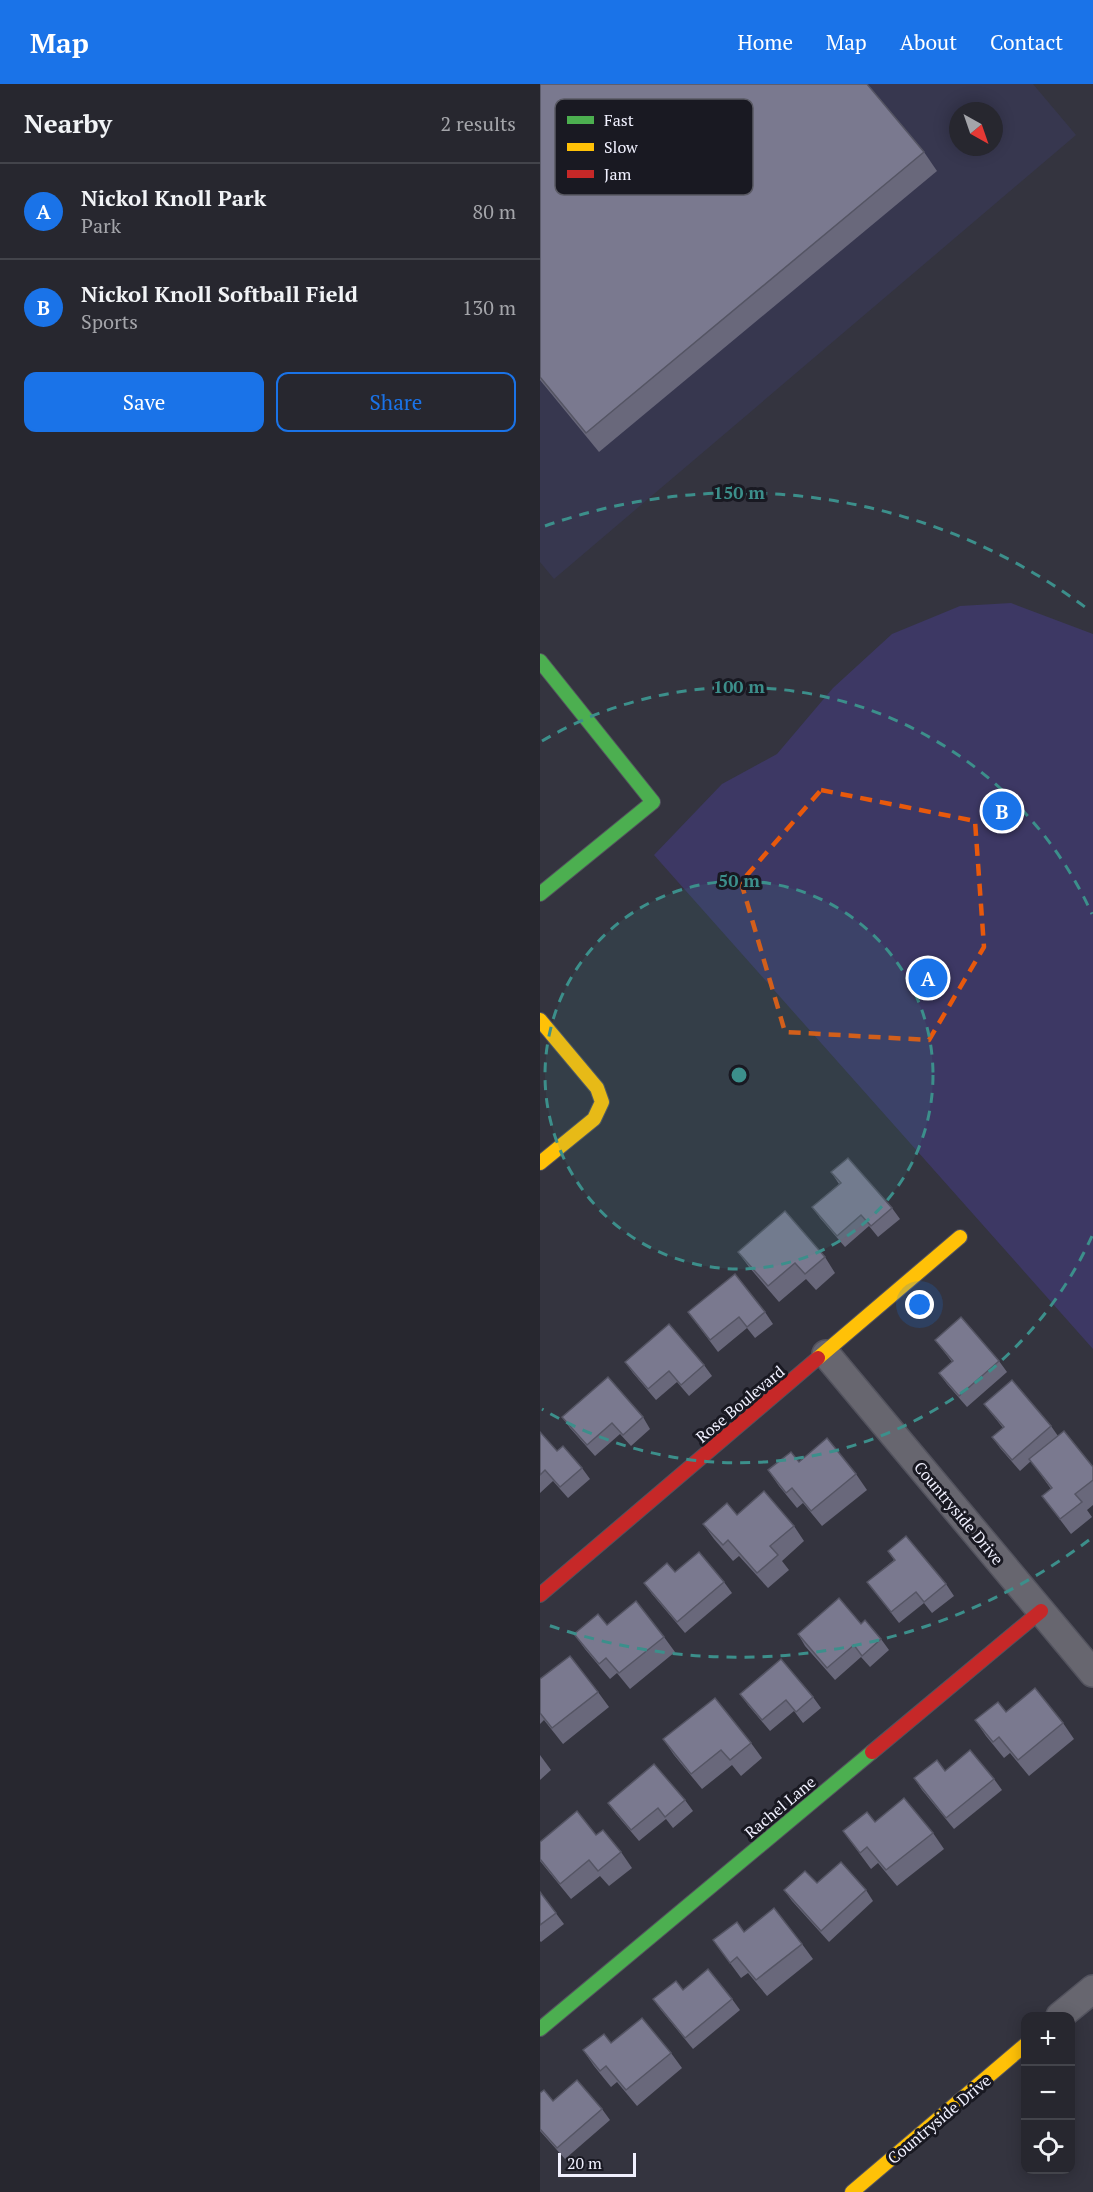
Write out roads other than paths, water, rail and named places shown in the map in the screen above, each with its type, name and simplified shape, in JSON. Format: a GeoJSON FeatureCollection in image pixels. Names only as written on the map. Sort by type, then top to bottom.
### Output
{"type":"FeatureCollection","features":[{"type":"Feature","properties":{"kind":"street"},"geometry":{"type":"LineString","coordinates":[[540,661],[652,802],[540,894]]}},
{"type":"Feature","properties":{"kind":"street"},"geometry":{"type":"LineString","coordinates":[[540,1020],[597,1088],[602,1102],[594,1119],[544,1150]]}},
{"type":"Feature","properties":{"kind":"street","name":"Rose Boulevard"},"geometry":{"type":"LineString","coordinates":[[540,1595],[826,1354],[960,1237]]}},
{"type":"Feature","properties":{"kind":"street","name":"Countryside Drive"},"geometry":{"type":"LineString","coordinates":[[826,1354],[1093,1673]]}},
{"type":"Feature","properties":{"kind":"street","name":"Rachel Lane"},"geometry":{"type":"LineString","coordinates":[[540,2029],[1041,1611]]}},
{"type":"Feature","properties":{"kind":"street"},"geometry":{"type":"LineString","coordinates":[[1065,2012],[1093,1989]]}},
{"type":"Feature","properties":{"kind":"street","name":"Countryside Drive"},"geometry":{"type":"LineString","coordinates":[[852,2192],[1021,2049]]}},
{"type":"Feature","properties":{"kind":"place","name":"Nickol Knoll Softball Field"},"geometry":{"type":"Point","coordinates":[1002,811]}},
{"type":"Feature","properties":{"kind":"place","name":"Nickol Knoll Park"},"geometry":{"type":"Point","coordinates":[928,978]}}]}
